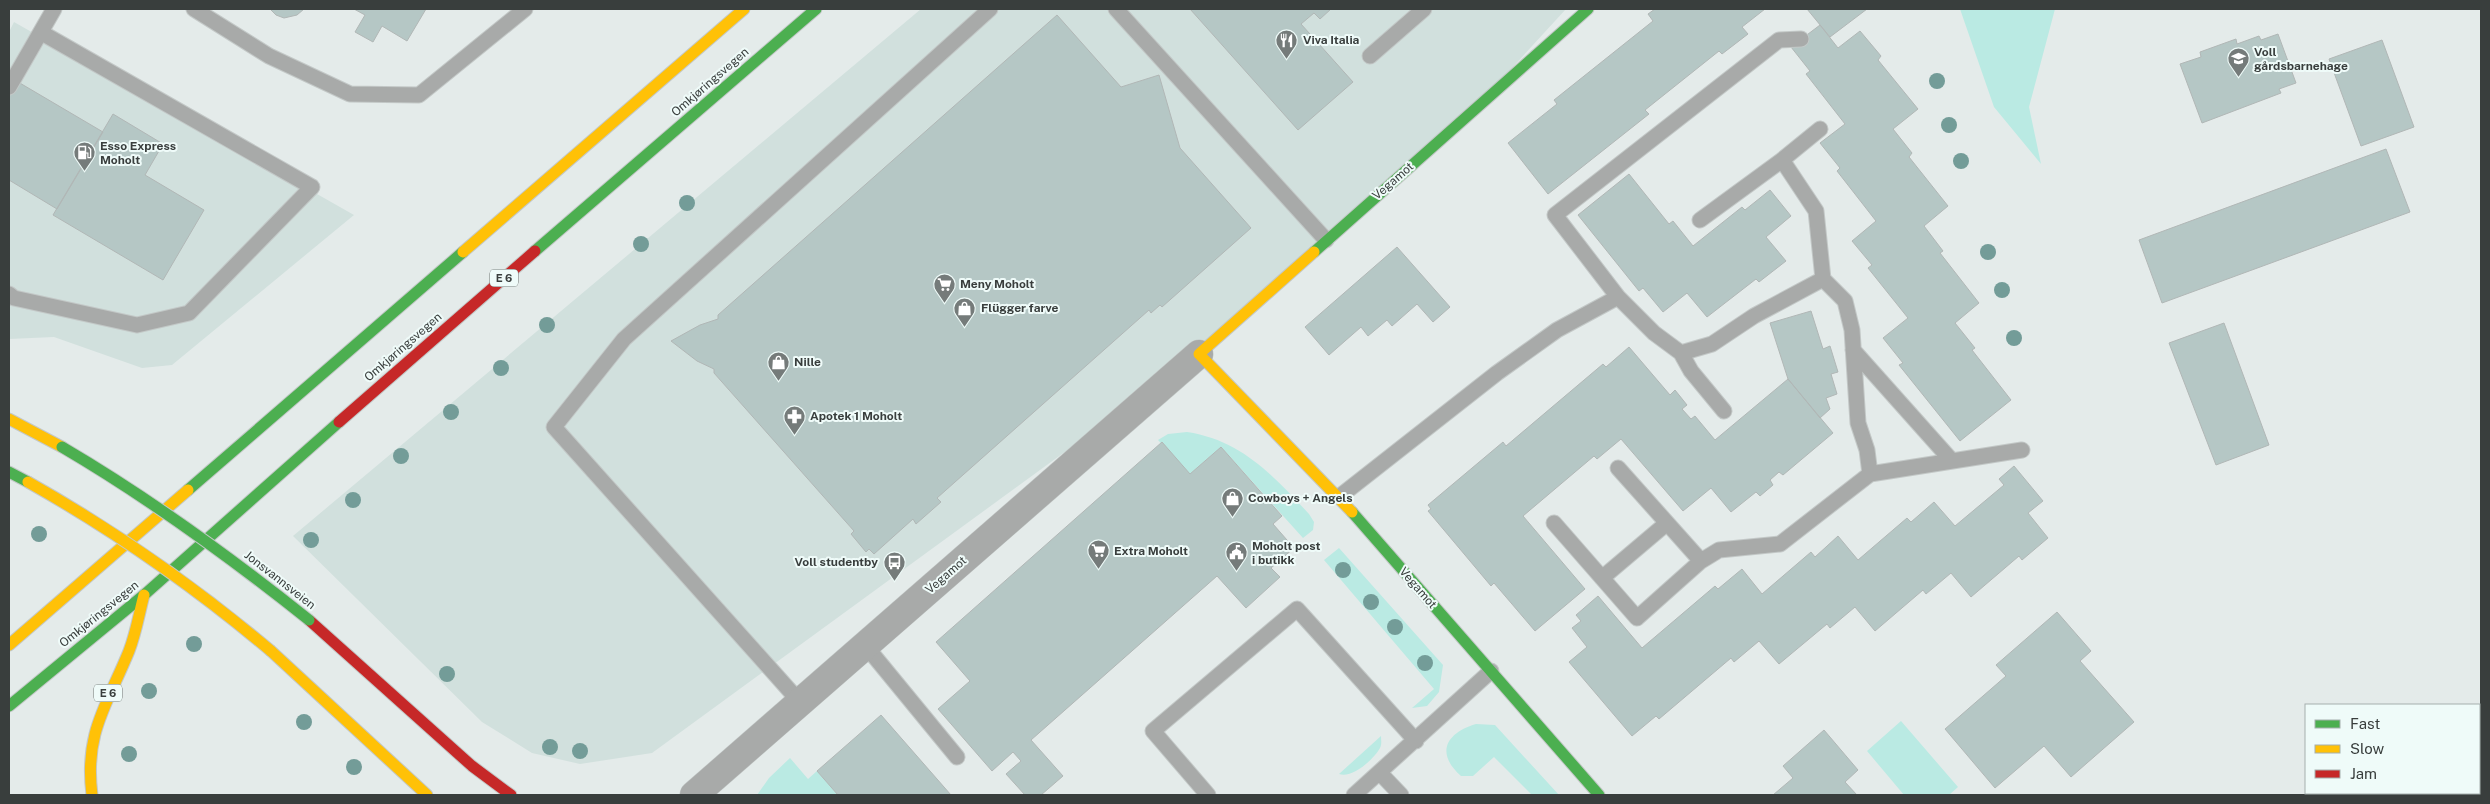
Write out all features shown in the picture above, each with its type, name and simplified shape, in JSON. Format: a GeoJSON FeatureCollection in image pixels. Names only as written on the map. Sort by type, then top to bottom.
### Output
{"type":"FeatureCollection","features":[{"type":"Feature","properties":{"kind":"main road"},"geometry":{"type":"LineString","coordinates":[[9,645],[744,9]]}},
{"type":"Feature","properties":{"kind":"main road","name":"Omkjøringsvegen"},"geometry":{"type":"LineString","coordinates":[[9,706],[144,595],[404,364],[816,9]]}},
{"type":"Feature","properties":{"kind":"main road","name":"Vegamot"},"geometry":{"type":"LineString","coordinates":[[1588,9],[1199,354],[1339,497],[1599,795]]}},
{"type":"Feature","properties":{"kind":"main road","name":"Jonsvannsveien"},"geometry":{"type":"LineString","coordinates":[[9,419],[105,471],[189,527],[309,620],[472,766],[511,795]]}},
{"type":"Feature","properties":{"kind":"main road"},"geometry":{"type":"LineString","coordinates":[[9,472],[81,511],[232,618],[270,650],[427,795]]}},
{"type":"Feature","properties":{"kind":"main road","name":"E 6"},"geometry":{"type":"LineString","coordinates":[[92,795],[89,762],[97,719],[127,657],[144,595]]}},
{"type":"Feature","properties":{"kind":"street","name":"Vegamot"},"geometry":{"type":"LineString","coordinates":[[694,795],[1199,354]]}},
{"type":"Feature","properties":{"kind":"lane"},"geometry":{"type":"LineString","coordinates":[[9,87],[42,33],[54,9]]}},
{"type":"Feature","properties":{"kind":"lane"},"geometry":{"type":"LineString","coordinates":[[194,9],[269,56],[350,94],[409,95],[419,95],[525,9]]}},
{"type":"Feature","properties":{"kind":"lane"},"geometry":{"type":"LineString","coordinates":[[800,701],[554,427],[624,339],[990,9]]}},
{"type":"Feature","properties":{"kind":"lane"},"geometry":{"type":"LineString","coordinates":[[1116,9],[1326,240]]}},
{"type":"Feature","properties":{"kind":"lane"},"geometry":{"type":"LineString","coordinates":[[1370,56],[1424,9]]}},
{"type":"Feature","properties":{"kind":"lane"},"geometry":{"type":"LineString","coordinates":[[9,294],[14,298],[137,325],[189,313],[312,187],[42,33]]}},
{"type":"Feature","properties":{"kind":"lane"},"geometry":{"type":"LineString","coordinates":[[1724,411],[1690,370],[1681,353],[1654,333],[1618,297],[1555,215],[1779,40],[1801,39]]}},
{"type":"Feature","properties":{"kind":"lane"},"geometry":{"type":"LineString","coordinates":[[1700,220],[1782,160],[1820,129]]}},
{"type":"Feature","properties":{"kind":"lane"},"geometry":{"type":"LineString","coordinates":[[1782,160],[1816,211],[1823,279],[1845,301],[1852,330],[1858,422],[1867,450],[1870,474]]}},
{"type":"Feature","properties":{"kind":"lane"},"geometry":{"type":"LineString","coordinates":[[1681,353],[1712,344],[1754,316],[1823,279]]}},
{"type":"Feature","properties":{"kind":"lane"},"geometry":{"type":"LineString","coordinates":[[1339,497],[1497,373],[1557,330],[1618,297]]}},
{"type":"Feature","properties":{"kind":"lane"},"geometry":{"type":"LineString","coordinates":[[1853,350],[1952,461]]}},
{"type":"Feature","properties":{"kind":"lane"},"geometry":{"type":"LineString","coordinates":[[1554,523],[1637,618],[1701,561],[1719,550],[1780,544],[1870,474],[2022,450]]}},
{"type":"Feature","properties":{"kind":"lane"},"geometry":{"type":"LineString","coordinates":[[1618,468],[1701,561]]}},
{"type":"Feature","properties":{"kind":"lane"},"geometry":{"type":"LineString","coordinates":[[1602,578],[1667,523]]}},
{"type":"Feature","properties":{"kind":"lane"},"geometry":{"type":"LineString","coordinates":[[1208,795],[1153,731],[1296,609],[1416,741]]}},
{"type":"Feature","properties":{"kind":"lane"},"geometry":{"type":"LineString","coordinates":[[865,646],[958,757]]}},
{"type":"Feature","properties":{"kind":"lane"},"geometry":{"type":"LineString","coordinates":[[1354,795],[1416,741],[1491,671]]}},
{"type":"Feature","properties":{"kind":"lane"},"geometry":{"type":"LineString","coordinates":[[1380,773],[1401,795]]}},
{"type":"Feature","properties":{"kind":"shaded area"},"geometry":{"type":"Polygon","coordinates":[[[921,9],[1566,9],[1468,116],[1199,354],[652,753],[580,764],[532,753],[482,722],[293,536],[921,9]]]}},
{"type":"Feature","properties":{"kind":"shaded area"},"geometry":{"type":"Polygon","coordinates":[[[1960,9],[2055,9],[2029,107],[2041,164],[1994,107],[1960,9]]]}},
{"type":"Feature","properties":{"kind":"shaded area"},"geometry":{"type":"Polygon","coordinates":[[[14,22],[354,215],[172,365],[142,368],[54,337],[9,339],[9,32],[14,22]]]}},
{"type":"Feature","properties":{"kind":"shaded area"},"geometry":{"type":"Polygon","coordinates":[[[1187,432],[1206,436],[1224,443],[1240,451],[1255,462],[1283,486],[1309,514],[1314,522],[1313,530],[1303,538],[1221,447],[1190,474],[1158,440],[1168,434],[1187,432]]]}},
{"type":"Feature","properties":{"kind":"shaded area"},"geometry":{"type":"Polygon","coordinates":[[[1339,548],[1443,665],[1439,692],[1427,706],[1412,708],[1434,689],[1324,560],[1339,548]]]}},
{"type":"Feature","properties":{"kind":"shaded area"},"geometry":{"type":"Polygon","coordinates":[[[1901,721],[1958,787],[1949,795],[1904,795],[1867,751],[1901,721]]]}},
{"type":"Feature","properties":{"kind":"shaded area"},"geometry":{"type":"Polygon","coordinates":[[[1476,724],[1495,725],[1559,795],[1532,795],[1494,757],[1473,776],[1461,776],[1448,759],[1446,752],[1448,745],[1451,738],[1457,733],[1476,724]]]}},
{"type":"Feature","properties":{"kind":"shaded area"},"geometry":{"type":"Polygon","coordinates":[[[1381,736],[1380,748],[1368,762],[1350,774],[1339,774],[1381,736]]]}},
{"type":"Feature","properties":{"kind":"shaded area"},"geometry":{"type":"Polygon","coordinates":[[[790,758],[808,779],[817,771],[838,795],[757,795],[769,778],[790,758]]]}},
{"type":"Feature","properties":{"kind":"building"},"geometry":{"type":"Polygon","coordinates":[[[270,9],[304,9],[297,15],[284,18],[276,15],[270,9]]]}},
{"type":"Feature","properties":{"kind":"building"},"geometry":{"type":"Polygon","coordinates":[[[354,9],[426,9],[407,41],[382,26],[373,42],[355,32],[365,15],[354,9]]]}},
{"type":"Feature","properties":{"kind":"building"},"geometry":{"type":"Polygon","coordinates":[[[1190,9],[1331,9],[1320,19],[1314,13],[1301,24],[1353,82],[1298,130],[1190,9]]]}},
{"type":"Feature","properties":{"kind":"building"},"geometry":{"type":"Polygon","coordinates":[[[1655,9],[1765,9],[1742,27],[1748,34],[1722,54],[1719,51],[1645,110],[1649,114],[1548,194],[1508,143],[1557,104],[1554,100],[1653,21],[1648,14],[1655,9]]]}},
{"type":"Feature","properties":{"kind":"building"},"geometry":{"type":"Polygon","coordinates":[[[1807,9],[1867,9],[1830,37],[1807,9]]]}},
{"type":"Feature","properties":{"kind":"building"},"geometry":{"type":"Polygon","coordinates":[[[1057,15],[1121,87],[1159,75],[1180,148],[1251,228],[1162,307],[1160,305],[1151,313],[1149,310],[937,498],[941,502],[916,524],[913,519],[874,554],[869,549],[866,552],[851,534],[854,531],[714,373],[714,369],[697,361],[671,341],[700,325],[718,319],[718,315],[1057,15]]]}},
{"type":"Feature","properties":{"kind":"building"},"geometry":{"type":"Polygon","coordinates":[[[1820,25],[1838,48],[1860,31],[1881,56],[1878,60],[1918,109],[1893,129],[1912,153],[1909,157],[1948,206],[1924,226],[1943,251],[1940,253],[1979,303],[1955,323],[1975,348],[1972,350],[2011,400],[1960,441],[1899,365],[1903,363],[1883,338],[1908,318],[1868,268],[1872,265],[1852,241],[1876,221],[1837,171],[1840,168],[1820,143],[1845,124],[1806,74],[1810,71],[1791,47],[1820,25]]]}},
{"type":"Feature","properties":{"kind":"building"},"geometry":{"type":"Polygon","coordinates":[[[2278,34],[2296,83],[2279,89],[2281,93],[2202,123],[2180,64],[2201,57],[2200,52],[2236,39],[2237,44],[2259,36],[2261,40],[2278,34]]]}},
{"type":"Feature","properties":{"kind":"building"},"geometry":{"type":"Polygon","coordinates":[[[2382,40],[2414,127],[2361,146],[2329,59],[2382,40]]]}},
{"type":"Feature","properties":{"kind":"building"},"geometry":{"type":"Polygon","coordinates":[[[13,79],[103,132],[57,209],[9,180],[9,86],[13,79]]]}},
{"type":"Feature","properties":{"kind":"building"},"geometry":{"type":"Polygon","coordinates":[[[113,114],[163,144],[145,175],[204,210],[163,280],[53,215],[113,114]]]}},
{"type":"Feature","properties":{"kind":"building"},"geometry":{"type":"Polygon","coordinates":[[[2386,149],[2410,212],[2162,303],[2139,240],[2386,149]]]}},
{"type":"Feature","properties":{"kind":"building"},"geometry":{"type":"Polygon","coordinates":[[[1629,174],[1669,224],[1673,221],[1693,246],[1742,207],[1745,210],[1770,190],[1791,216],[1766,237],[1786,261],[1759,282],[1756,279],[1707,317],[1687,293],[1663,312],[1643,288],[1639,291],[1578,215],[1629,174]]]}},
{"type":"Feature","properties":{"kind":"building"},"geometry":{"type":"Polygon","coordinates":[[[1397,247],[1450,307],[1433,322],[1417,304],[1392,326],[1387,320],[1368,336],[1361,327],[1329,355],[1305,327],[1397,247]]]}},
{"type":"Feature","properties":{"kind":"building"},"geometry":{"type":"Polygon","coordinates":[[[1811,311],[1823,349],[1830,346],[1838,372],[1831,374],[1837,394],[1826,398],[1830,409],[1820,418],[1788,379],[1770,323],[1811,311]]]}},
{"type":"Feature","properties":{"kind":"building"},"geometry":{"type":"Polygon","coordinates":[[[2224,323],[2269,445],[2216,465],[2169,343],[2224,323]]]}},
{"type":"Feature","properties":{"kind":"building"},"geometry":{"type":"Polygon","coordinates":[[[1629,347],[1670,395],[1675,390],[1687,405],[1682,409],[1691,419],[1695,416],[1715,440],[1788,379],[1833,433],[1783,475],[1779,472],[1770,480],[1773,485],[1760,496],[1756,492],[1731,512],[1711,488],[1683,511],[1621,439],[1597,459],[1594,456],[1523,516],[1585,589],[1535,631],[1494,583],[1491,586],[1428,511],[1431,509],[1428,505],[1503,442],[1506,446],[1603,364],[1606,367],[1629,347]]]}},
{"type":"Feature","properties":{"kind":"building"},"geometry":{"type":"Polygon","coordinates":[[[1162,442],[1190,474],[1221,447],[1282,516],[1273,524],[1294,548],[1271,568],[1280,577],[1246,608],[1217,576],[1031,740],[1063,776],[1041,795],[1025,795],[1006,774],[1021,761],[1013,752],[992,771],[938,709],[970,681],[936,642],[1162,442]]]}},
{"type":"Feature","properties":{"kind":"building"},"geometry":{"type":"Polygon","coordinates":[[[2014,466],[2043,501],[2028,513],[2048,538],[2022,560],[2019,556],[1971,597],[1951,573],[1926,594],[1923,590],[1875,631],[1855,607],[1830,628],[1827,624],[1779,664],[1759,641],[1734,662],[1731,658],[1659,719],[1656,716],[1632,736],[1569,662],[1587,647],[1572,628],[1581,621],[1576,615],[1598,596],[1642,648],[1715,586],[1718,589],[1742,569],[1762,594],[1811,552],[1815,557],[1838,536],[1858,560],[1907,518],[1911,522],[1934,502],[1955,526],[2004,485],[1999,479],[2014,466]]]}},
{"type":"Feature","properties":{"kind":"building"},"geometry":{"type":"Polygon","coordinates":[[[2057,612],[2091,651],[2080,661],[2134,722],[2071,777],[2044,746],[1995,788],[1945,729],[2006,676],[1996,665],[2057,612]]]}},
{"type":"Feature","properties":{"kind":"building"},"geometry":{"type":"Polygon","coordinates":[[[881,715],[951,795],[838,795],[817,771],[881,715]]]}},
{"type":"Feature","properties":{"kind":"building"},"geometry":{"type":"Polygon","coordinates":[[[1824,730],[1858,770],[1845,782],[1857,795],[1773,795],[1793,778],[1783,766],[1824,730]]]}},
{"type":"Feature","properties":{"kind":"traffic: fast"},"geometry":{"type":"LineString","coordinates":[[535,251],[816,9]]}},
{"type":"Feature","properties":{"kind":"traffic: fast"},"geometry":{"type":"LineString","coordinates":[[1314,252],[1588,9]]}},
{"type":"Feature","properties":{"kind":"traffic: fast"},"geometry":{"type":"LineString","coordinates":[[188,490],[463,252]]}},
{"type":"Feature","properties":{"kind":"traffic: fast"},"geometry":{"type":"LineString","coordinates":[[9,706],[144,595],[339,422]]}},
{"type":"Feature","properties":{"kind":"traffic: fast"},"geometry":{"type":"LineString","coordinates":[[62,447],[94,466],[188,529],[309,620]]}},
{"type":"Feature","properties":{"kind":"traffic: fast"},"geometry":{"type":"LineString","coordinates":[[9,472],[28,482]]}},
{"type":"Feature","properties":{"kind":"traffic: fast"},"geometry":{"type":"LineString","coordinates":[[1352,512],[1599,795]]}},
{"type":"Feature","properties":{"kind":"traffic: slow"},"geometry":{"type":"LineString","coordinates":[[463,252],[744,9]]}},
{"type":"Feature","properties":{"kind":"traffic: slow"},"geometry":{"type":"LineString","coordinates":[[1314,252],[1199,354],[1352,512]]}},
{"type":"Feature","properties":{"kind":"traffic: slow"},"geometry":{"type":"LineString","coordinates":[[9,419],[62,447]]}},
{"type":"Feature","properties":{"kind":"traffic: slow"},"geometry":{"type":"LineString","coordinates":[[28,482],[92,520],[154,561],[213,604],[271,651]]}},
{"type":"Feature","properties":{"kind":"traffic: slow"},"geometry":{"type":"LineString","coordinates":[[9,645],[188,490]]}},
{"type":"Feature","properties":{"kind":"traffic: slow"},"geometry":{"type":"LineString","coordinates":[[92,795],[90,773],[94,736],[136,630],[144,595]]}},
{"type":"Feature","properties":{"kind":"traffic: slow"},"geometry":{"type":"LineString","coordinates":[[271,651],[427,795]]}},
{"type":"Feature","properties":{"kind":"traffic: jam"},"geometry":{"type":"LineString","coordinates":[[339,422],[535,251]]}},
{"type":"Feature","properties":{"kind":"traffic: jam"},"geometry":{"type":"LineString","coordinates":[[309,620],[472,766],[511,795]]}},
{"type":"Feature","properties":{"kind":"place","name":"Viva Italia"},"geometry":{"type":"Point","coordinates":[1287,59]}},
{"type":"Feature","properties":{"kind":"place","name":"Voll gårdsbarnehage"},"geometry":{"type":"Point","coordinates":[2238,78]}},
{"type":"Feature","properties":{"kind":"place","name":"Esso Express Moholt"},"geometry":{"type":"Point","coordinates":[84,172]}},
{"type":"Feature","properties":{"kind":"place","name":"Meny Moholt"},"geometry":{"type":"Point","coordinates":[944,303]}},
{"type":"Feature","properties":{"kind":"place","name":"Flügger farve"},"geometry":{"type":"Point","coordinates":[965,327]}},
{"type":"Feature","properties":{"kind":"place","name":"Nille"},"geometry":{"type":"Point","coordinates":[778,381]}},
{"type":"Feature","properties":{"kind":"place","name":"Apotek 1 Moholt"},"geometry":{"type":"Point","coordinates":[794,435]}},
{"type":"Feature","properties":{"kind":"place","name":"Cowboys + Angels"},"geometry":{"type":"Point","coordinates":[1232,517]}},
{"type":"Feature","properties":{"kind":"place","name":"Extra Moholt"},"geometry":{"type":"Point","coordinates":[1098,570]}},
{"type":"Feature","properties":{"kind":"place","name":"Moholt post i butikk"},"geometry":{"type":"Point","coordinates":[1236,572]}},
{"type":"Feature","properties":{"kind":"place","name":"Voll studentby"},"geometry":{"type":"Point","coordinates":[894,581]}}]}
